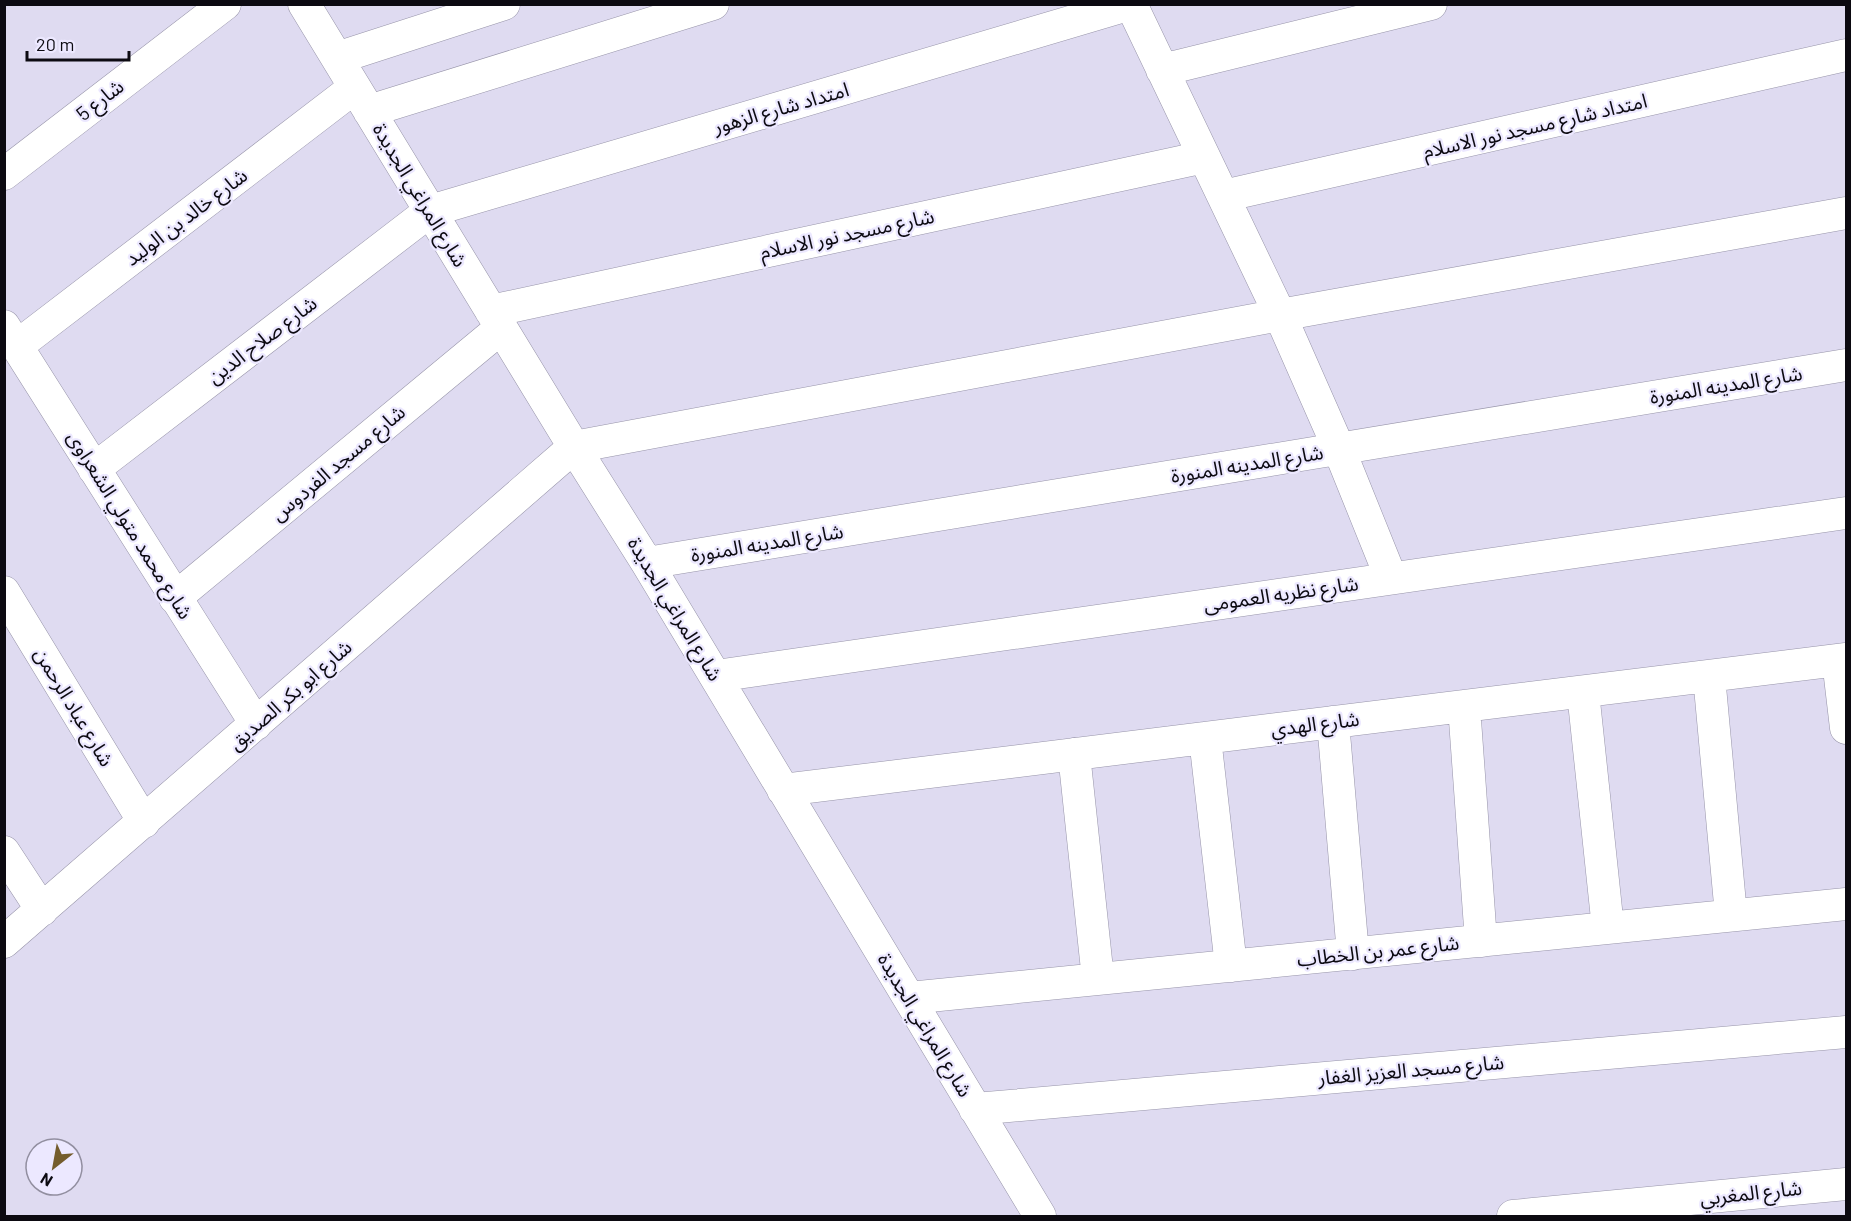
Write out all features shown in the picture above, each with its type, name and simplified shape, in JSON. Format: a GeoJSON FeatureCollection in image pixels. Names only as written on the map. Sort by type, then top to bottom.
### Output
{"type":"FeatureCollection","features":[{"type":"Feature","properties":{"kind":"street","name":"شارع 5"},"geometry":{"type":"LineString","coordinates":[[4,174],[225,4]]}},
{"type":"Feature","properties":{"kind":"street","name":"شارع المراغي الجديدة"},"geometry":{"type":"LineString","coordinates":[[303,4],[647,562],[1040,1216]]}},
{"type":"Feature","properties":{"kind":"street"},"geometry":{"type":"LineString","coordinates":[[337,58],[504,4]]}},
{"type":"Feature","properties":{"kind":"street"},"geometry":{"type":"LineString","coordinates":[[362,99],[712,4]]}},
{"type":"Feature","properties":{"kind":"street"},"geometry":{"type":"LineString","coordinates":[[1131,4],[1280,315],[1339,449],[1391,578]]}},
{"type":"Feature","properties":{"kind":"street","name":"امتداد شارع الزهور"},"geometry":{"type":"LineString","coordinates":[[430,211],[1131,4]]}},
{"type":"Feature","properties":{"kind":"street"},"geometry":{"type":"LineString","coordinates":[[1162,70],[1431,4]]}},
{"type":"Feature","properties":{"kind":"street","name":"امتداد شارع مسجد نور الاسلام"},"geometry":{"type":"LineString","coordinates":[[1223,196],[1846,55]]}},
{"type":"Feature","properties":{"kind":"street","name":"شارع خالد بن الوليد"},"geometry":{"type":"LineString","coordinates":[[11,336],[362,99]]}},
{"type":"Feature","properties":{"kind":"street","name":"شارع مسجد نور الاسلام"},"geometry":{"type":"LineString","coordinates":[[496,319],[1204,157]]}},
{"type":"Feature","properties":{"kind":"street","name":"شارع صلاح الدين"},"geometry":{"type":"LineString","coordinates":[[94,469],[430,211]]}},
{"type":"Feature","properties":{"kind":"street"},"geometry":{"type":"LineString","coordinates":[[574,447],[1280,315],[1846,213]]}},
{"type":"Feature","properties":{"kind":"street","name":"شارع مسجد الفردوس"},"geometry":{"type":"LineString","coordinates":[[175,598],[496,319]]}},
{"type":"Feature","properties":{"kind":"street","name":"شارع محمد متولي الشعراوى"},"geometry":{"type":"LineString","coordinates":[[11,336],[256,724]]}},
{"type":"Feature","properties":{"kind":"street","name":"شارع المدينه المنورة"},"geometry":{"type":"LineString","coordinates":[[647,562],[1846,365]]}},
{"type":"Feature","properties":{"kind":"street","name":"شارع ابو بكر الصديق"},"geometry":{"type":"LineString","coordinates":[[4,942],[574,447]]}},
{"type":"Feature","properties":{"kind":"street","name":"شارع نظريه العمومى"},"geometry":{"type":"LineString","coordinates":[[716,676],[1846,513]]}},
{"type":"Feature","properties":{"kind":"street","name":"شارع عباد الرحمن"},"geometry":{"type":"LineString","coordinates":[[4,592],[144,822]]}},
{"type":"Feature","properties":{"kind":"street"},"geometry":{"type":"LineString","coordinates":[[1842,660],[1846,729]]}},
{"type":"Feature","properties":{"kind":"street","name":"شارع الهدي"},"geometry":{"type":"LineString","coordinates":[[783,790],[1842,660]]}},
{"type":"Feature","properties":{"kind":"street"},"geometry":{"type":"LineString","coordinates":[[1709,676],[1731,915]]}},
{"type":"Feature","properties":{"kind":"street"},"geometry":{"type":"LineString","coordinates":[[1583,692],[1608,928]]}},
{"type":"Feature","properties":{"kind":"street"},"geometry":{"type":"LineString","coordinates":[[1464,706],[1481,941]]}},
{"type":"Feature","properties":{"kind":"street"},"geometry":{"type":"LineString","coordinates":[[1333,722],[1353,954]]}},
{"type":"Feature","properties":{"kind":"street"},"geometry":{"type":"LineString","coordinates":[[1205,738],[1231,966]]}},
{"type":"Feature","properties":{"kind":"street"},"geometry":{"type":"LineString","coordinates":[[1074,754],[1098,979]]}},
{"type":"Feature","properties":{"kind":"street"},"geometry":{"type":"LineString","coordinates":[[4,852],[42,910]]}},
{"type":"Feature","properties":{"kind":"street","name":"شارع عمر بن الخطاب"},"geometry":{"type":"LineString","coordinates":[[909,998],[1846,904]]}},
{"type":"Feature","properties":{"kind":"street","name":"شارع مسجد العزيز الغفار"},"geometry":{"type":"LineString","coordinates":[[975,1109],[1846,1032]]}},
{"type":"Feature","properties":{"kind":"street","name":"شارع المغربي"},"geometry":{"type":"LineString","coordinates":[[1513,1216],[1672,1209],[1846,1184]]}}]}
